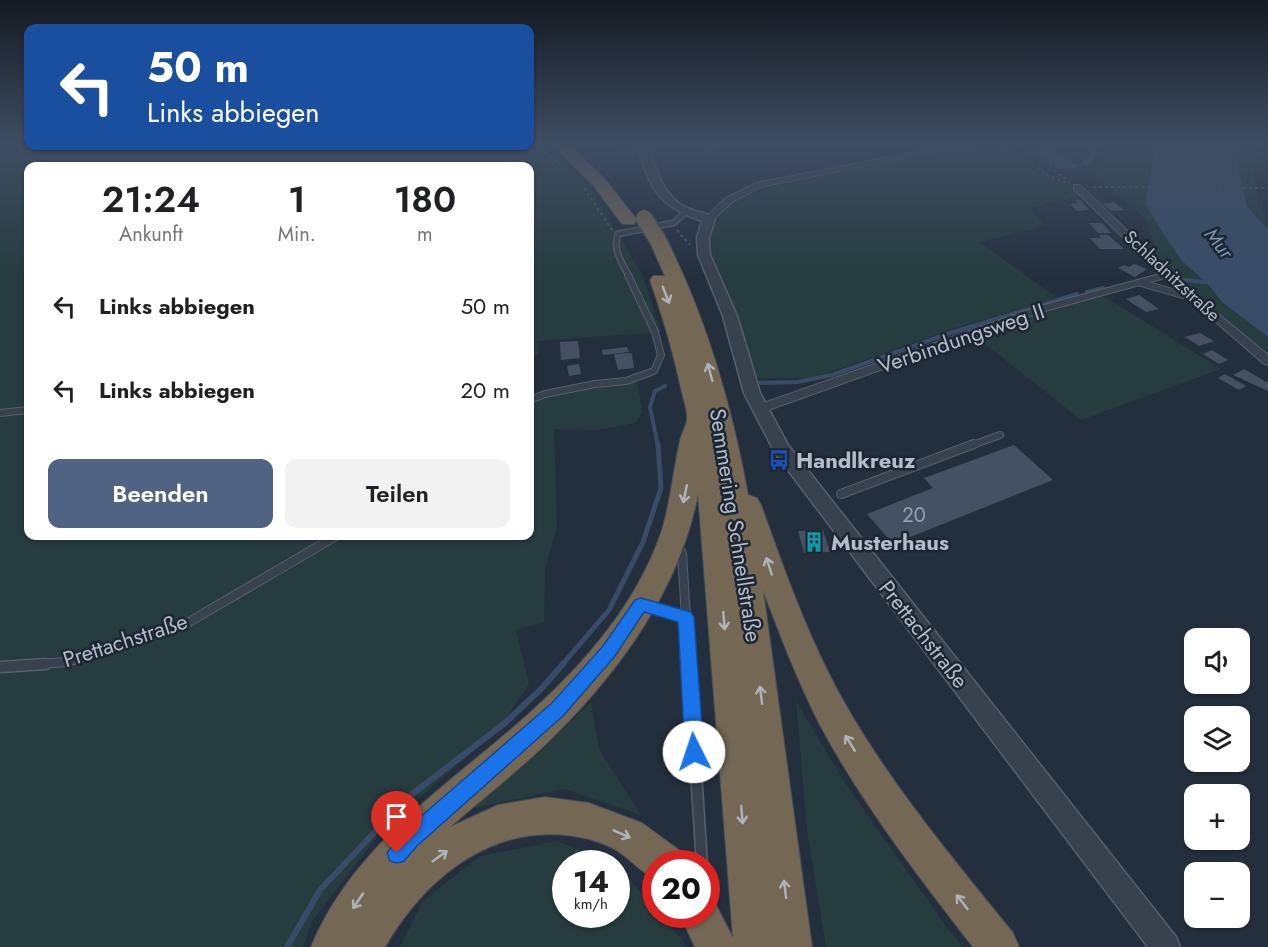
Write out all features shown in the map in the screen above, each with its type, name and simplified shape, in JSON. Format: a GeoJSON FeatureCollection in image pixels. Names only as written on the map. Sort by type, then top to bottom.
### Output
{"type":"FeatureCollection","features":[{"type":"Feature","properties":{"kind":"highway","name":"Semmering Schnellstraße"},"geometry":{"type":"LineString","coordinates":[[604,188],[630,224],[650,241],[691,310],[711,375],[732,470],[742,535],[792,947]]}},
{"type":"Feature","properties":{"kind":"highway","name":"Semmering Schnellstraße"},"geometry":{"type":"LineString","coordinates":[[617,188],[630,224]]}},
{"type":"Feature","properties":{"kind":"highway","name":"Semmering Schnellstraße"},"geometry":{"type":"LineString","coordinates":[[650,241],[684,349],[700,417],[717,542],[754,947]]}},
{"type":"Feature","properties":{"kind":"highway"},"geometry":{"type":"LineString","coordinates":[[330,947],[359,898],[410,839],[558,709],[609,651],[641,604],[660,570],[675,533],[688,480],[689,445],[700,417]]}},
{"type":"Feature","properties":{"kind":"highway"},"geometry":{"type":"LineString","coordinates":[[732,470],[753,515],[771,574],[801,648],[832,713],[875,783],[924,853],[999,947]]}},
{"type":"Feature","properties":{"kind":"highway"},"geometry":{"type":"LineString","coordinates":[[362,947],[386,907],[420,870],[457,843],[498,823],[544,815],[589,821],[629,836],[647,850]]}},
{"type":"Feature","properties":{"kind":"highway"},"geometry":{"type":"LineString","coordinates":[[706,928],[716,947]]}},
{"type":"Feature","properties":{"kind":"street"},"geometry":{"type":"LineString","coordinates":[[661,188],[675,206],[709,219],[729,200],[753,188]]}},
{"type":"Feature","properties":{"kind":"street","name":"Schladnitzstraße"},"geometry":{"type":"LineString","coordinates":[[1078,188],[1166,275],[1268,361]]}},
{"type":"Feature","properties":{"kind":"street","name":"Prettachstraße"},"geometry":{"type":"LineString","coordinates":[[709,219],[703,238],[704,255],[730,316],[747,378],[759,409],[781,449],[1166,947]]}},
{"type":"Feature","properties":{"kind":"street","name":"Verbindungsweg II"},"geometry":{"type":"LineString","coordinates":[[759,409],[1041,309],[1166,275]]}},
{"type":"Feature","properties":{"kind":"lane"},"geometry":{"type":"LineString","coordinates":[[534,398],[585,386],[626,381],[654,371],[661,355],[655,332],[616,249],[615,241],[630,224],[673,223],[687,212]]}},
{"type":"Feature","properties":{"kind":"lane"},"geometry":{"type":"LineString","coordinates":[[1141,283],[1173,290],[1192,298]]}},
{"type":"Feature","properties":{"kind":"lane"},"geometry":{"type":"LineString","coordinates":[[0,412],[24,410]]}},
{"type":"Feature","properties":{"kind":"lane"},"geometry":{"type":"LineString","coordinates":[[841,494],[1000,435]]}},
{"type":"Feature","properties":{"kind":"lane"},"geometry":{"type":"LineString","coordinates":[[675,533],[682,554],[701,850]]}},
{"type":"Feature","properties":{"kind":"lane","name":"Prettachstraße"},"geometry":{"type":"LineString","coordinates":[[0,668],[68,662],[184,625],[329,540]]}},
{"type":"Feature","properties":{"kind":"lane"},"geometry":{"type":"LineString","coordinates":[[641,604],[686,617]]}},
{"type":"Feature","properties":{"kind":"path"},"geometry":{"type":"LineString","coordinates":[[583,188],[603,219],[630,224]]}},
{"type":"Feature","properties":{"kind":"green space"},"geometry":{"type":"Polygon","coordinates":[[[0,188],[24,188],[24,540],[534,540],[534,399],[637,377],[642,413],[635,423],[597,430],[554,429],[557,526],[545,570],[544,622],[516,630],[529,684],[498,730],[383,829],[313,920],[303,947],[0,947],[0,188]]]}},
{"type":"Feature","properties":{"kind":"green space"},"geometry":{"type":"Polygon","coordinates":[[[534,188],[591,188],[643,276],[661,332],[538,341],[539,355],[534,356],[534,188]]]}},
{"type":"Feature","properties":{"kind":"green space"},"geometry":{"type":"Polygon","coordinates":[[[770,188],[1070,188],[1079,196],[1030,208],[1045,226],[980,242],[1057,298],[949,330],[828,373],[807,378],[755,376],[729,297],[713,260],[711,232],[724,210],[740,199],[770,188]]]}},
{"type":"Feature","properties":{"kind":"green space"},"geometry":{"type":"Polygon","coordinates":[[[1109,188],[1148,188],[1145,203],[1157,224],[1222,302],[1268,337],[1268,356],[1197,299],[1172,275],[1155,251],[1146,221],[1109,188]]]}},
{"type":"Feature","properties":{"kind":"green space"},"geometry":{"type":"Polygon","coordinates":[[[1243,188],[1256,188],[1268,229],[1247,207],[1243,188]]]}},
{"type":"Feature","properties":{"kind":"green space"},"geometry":{"type":"Polygon","coordinates":[[[1103,296],[1221,369],[1081,420],[974,335],[1039,312],[1103,296]]]}},
{"type":"Feature","properties":{"kind":"green space"},"geometry":{"type":"Polygon","coordinates":[[[796,701],[845,783],[963,947],[826,947],[807,830],[796,701]]]}},
{"type":"Feature","properties":{"kind":"green space"},"geometry":{"type":"Polygon","coordinates":[[[591,702],[599,749],[641,815],[564,789],[466,810],[530,760],[591,702]]]}},
{"type":"Feature","properties":{"kind":"green space"},"geometry":{"type":"Polygon","coordinates":[[[557,841],[580,850],[552,850],[552,928],[630,928],[630,880],[642,894],[642,928],[672,928],[684,942],[685,947],[400,947],[423,901],[480,856],[557,841]]]}},
{"type":"Feature","properties":{"kind":"water","name":"Mur"},"geometry":{"type":"Polygon","coordinates":[[[1148,188],[1243,188],[1247,207],[1268,229],[1268,337],[1222,302],[1206,282],[1182,261],[1145,203],[1148,188]]]}},
{"type":"Feature","properties":{"kind":"building"},"geometry":{"type":"Polygon","coordinates":[[[1075,200],[1081,200],[1089,210],[1077,211],[1070,204],[1078,203],[1075,200]]]}},
{"type":"Feature","properties":{"kind":"building"},"geometry":{"type":"Polygon","coordinates":[[[1114,202],[1124,210],[1112,211],[1102,204],[1114,202]]]}},
{"type":"Feature","properties":{"kind":"building"},"geometry":{"type":"Polygon","coordinates":[[[1089,223],[1102,223],[1111,233],[1098,233],[1089,223]]]}},
{"type":"Feature","properties":{"kind":"building"},"geometry":{"type":"Polygon","coordinates":[[[1099,235],[1108,235],[1124,249],[1100,249],[1090,238],[1101,238],[1099,235]]]}},
{"type":"Feature","properties":{"kind":"building"},"geometry":{"type":"Polygon","coordinates":[[[1134,264],[1147,269],[1135,277],[1118,268],[1124,265],[1129,267],[1134,264]]]}},
{"type":"Feature","properties":{"kind":"building"},"geometry":{"type":"Polygon","coordinates":[[[1139,295],[1159,309],[1146,312],[1126,299],[1139,295]]]}},
{"type":"Feature","properties":{"kind":"building"},"geometry":{"type":"Polygon","coordinates":[[[1200,333],[1214,341],[1199,346],[1185,337],[1200,333]]]}},
{"type":"Feature","properties":{"kind":"building"},"geometry":{"type":"Polygon","coordinates":[[[578,341],[580,358],[561,360],[560,342],[578,341]]]}},
{"type":"Feature","properties":{"kind":"building"},"geometry":{"type":"Polygon","coordinates":[[[627,347],[629,352],[603,355],[602,350],[627,347]]]}},
{"type":"Feature","properties":{"kind":"building"},"geometry":{"type":"Polygon","coordinates":[[[1212,350],[1228,360],[1219,364],[1203,354],[1212,350]]]}},
{"type":"Feature","properties":{"kind":"building"},"geometry":{"type":"Polygon","coordinates":[[[614,354],[632,354],[634,368],[618,370],[614,354]]]}},
{"type":"Feature","properties":{"kind":"building"},"geometry":{"type":"Polygon","coordinates":[[[579,364],[581,374],[569,376],[567,366],[579,364]]]}},
{"type":"Feature","properties":{"kind":"building"},"geometry":{"type":"Polygon","coordinates":[[[1244,369],[1268,383],[1268,391],[1233,375],[1244,369]]]}},
{"type":"Feature","properties":{"kind":"building"},"geometry":{"type":"Polygon","coordinates":[[[1225,374],[1246,386],[1239,390],[1218,378],[1225,374]]]}},
{"type":"Feature","properties":{"kind":"building"},"geometry":{"type":"Polygon","coordinates":[[[1014,445],[1053,480],[893,544],[867,514],[933,488],[924,478],[1014,445]]]}},
{"type":"Feature","properties":{"kind":"building","name":"Musterhaus"},"geometry":{"type":"Polygon","coordinates":[[[823,530],[830,552],[804,553],[798,531],[823,530]]]}},
{"type":"Feature","properties":{"kind":"waterway"},"geometry":{"type":"LineString","coordinates":[[1176,279],[1212,283]]}},
{"type":"Feature","properties":{"kind":"waterway"},"geometry":{"type":"LineString","coordinates":[[1087,292],[1103,288]]}},
{"type":"Feature","properties":{"kind":"waterway"},"geometry":{"type":"LineString","coordinates":[[757,383],[797,382],[832,375],[947,334],[1077,294]]}},
{"type":"Feature","properties":{"kind":"waterway"},"geometry":{"type":"LineString","coordinates":[[658,446],[650,407],[655,391],[665,386]]}},
{"type":"Feature","properties":{"kind":"waterway"},"geometry":{"type":"LineString","coordinates":[[562,665],[609,610],[643,542],[661,488],[658,444]]}},
{"type":"Feature","properties":{"kind":"waterway"},"geometry":{"type":"LineString","coordinates":[[287,947],[320,890],[407,798],[505,723],[541,689],[563,664]]}},
{"type":"Feature","properties":{"kind":"place","name":"Handlkreuz"},"geometry":{"type":"Point","coordinates":[779,460]}},
{"type":"Feature","properties":{"kind":"place","name":"Musterhaus"},"geometry":{"type":"Point","coordinates":[814,542]}},
{"type":"Feature","properties":{"kind":"route"},"geometry":{"type":"LineString","coordinates":[[397,853],[558,709],[609,651],[641,604],[686,617],[694,752]]}}]}
